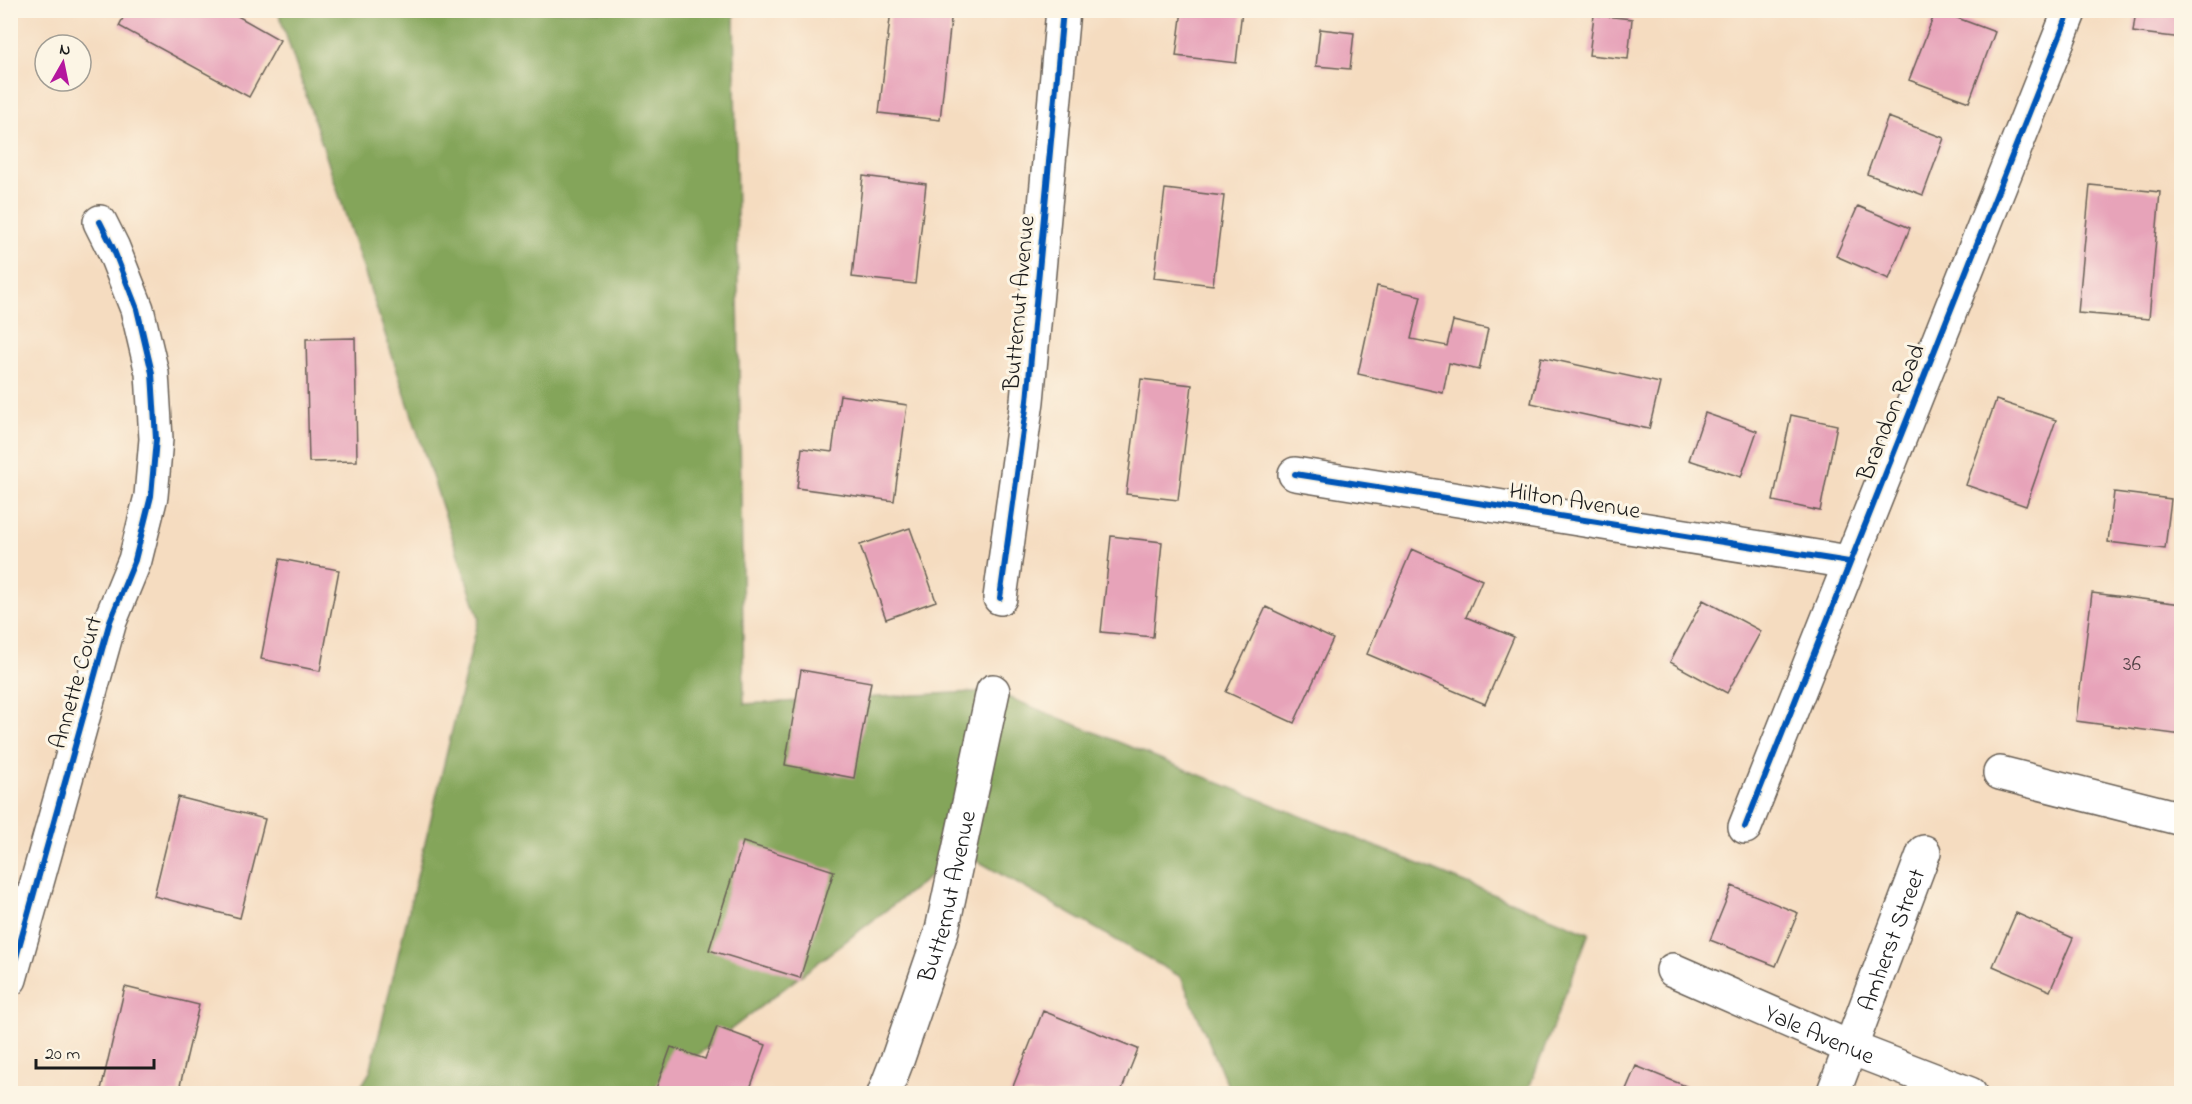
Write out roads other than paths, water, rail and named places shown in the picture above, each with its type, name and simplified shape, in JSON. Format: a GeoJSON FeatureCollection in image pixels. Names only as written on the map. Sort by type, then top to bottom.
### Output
{"type":"FeatureCollection","features":[{"type":"Feature","properties":{"kind":"street","name":"Butternut Avenue"},"geometry":{"type":"LineString","coordinates":[[1000,598],[1027,401],[1063,10]]}},
{"type":"Feature","properties":{"kind":"street","name":"Brandon Road"},"geometry":{"type":"LineString","coordinates":[[1744,827],[2070,10]]}},
{"type":"Feature","properties":{"kind":"street","name":"Annette Court"},"geometry":{"type":"LineString","coordinates":[[10,979],[110,621],[135,560],[151,496],[156,439],[152,373],[137,309],[100,222]]}},
{"type":"Feature","properties":{"kind":"street","name":"Hilton Avenue"},"geometry":{"type":"LineString","coordinates":[[1295,474],[1849,562]]}},
{"type":"Feature","properties":{"kind":"street","name":"Butternut Avenue"},"geometry":{"type":"LineString","coordinates":[[884,1094],[942,930],[993,691]]}},
{"type":"Feature","properties":{"kind":"street"},"geometry":{"type":"LineString","coordinates":[[2000,773],[2181,819]]}},
{"type":"Feature","properties":{"kind":"street","name":"Amherst Street"},"geometry":{"type":"LineString","coordinates":[[1833,1094],[1924,852]]}},
{"type":"Feature","properties":{"kind":"street","name":"Yale Avenue"},"geometry":{"type":"LineString","coordinates":[[1673,970],[1851,1048],[1970,1094]]}}]}
